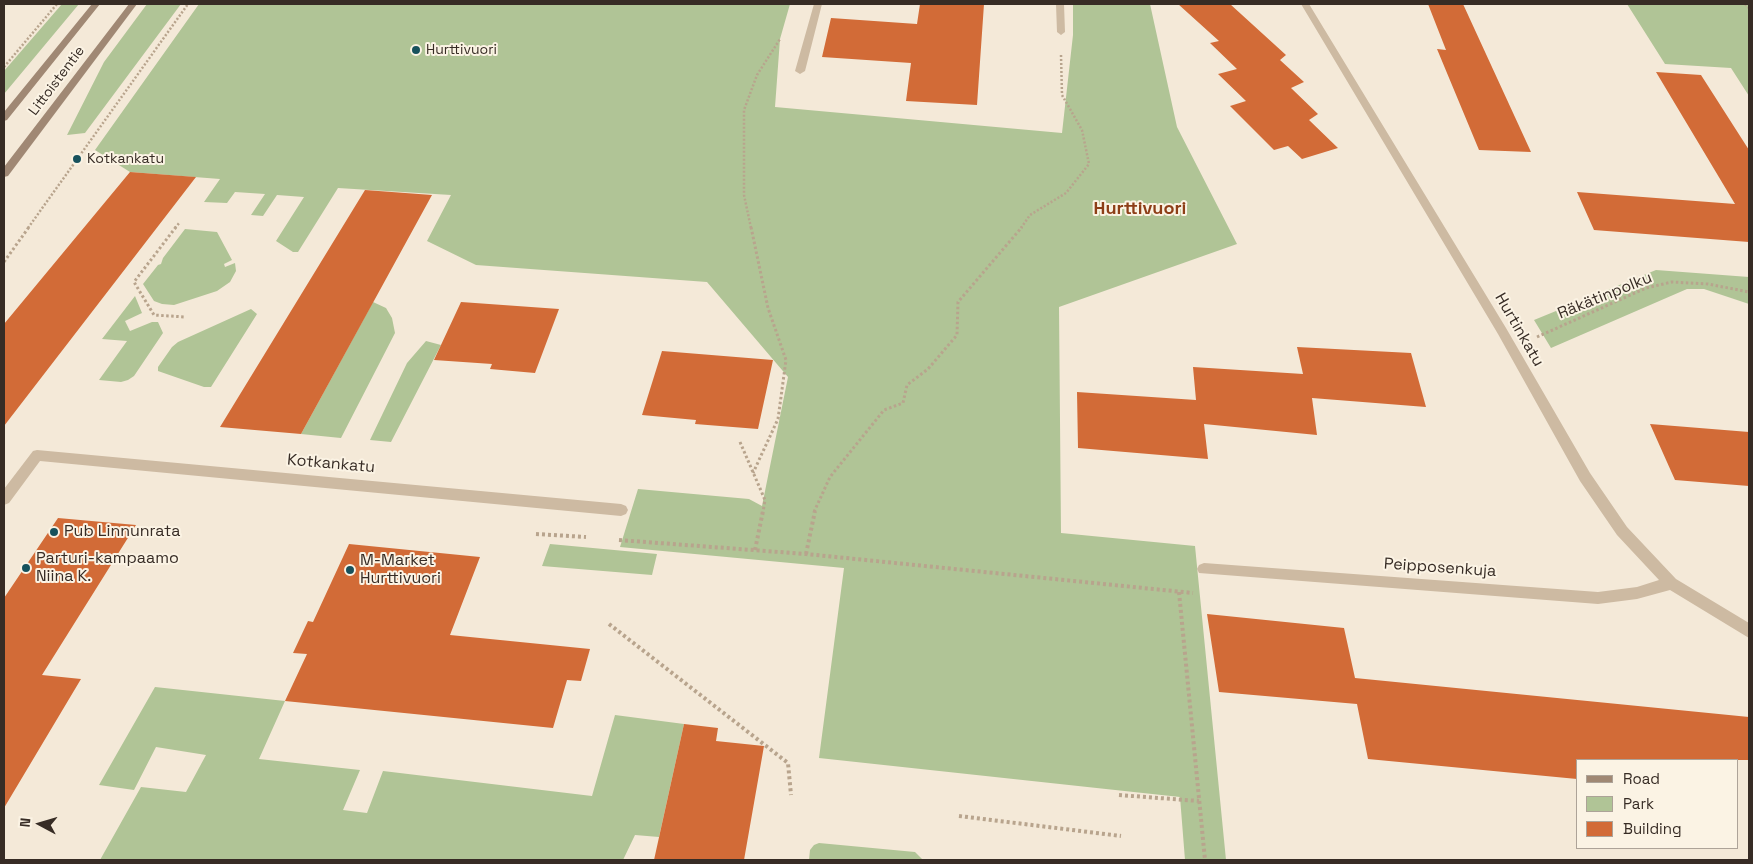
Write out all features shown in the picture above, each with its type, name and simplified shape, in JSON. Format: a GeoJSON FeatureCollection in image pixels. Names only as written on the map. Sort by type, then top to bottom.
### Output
{"type":"FeatureCollection","features":[{"type":"Feature","properties":{"kind":"main road","name":"Littoistentie"},"geometry":{"type":"LineString","coordinates":[[4,118],[96,4]]}},
{"type":"Feature","properties":{"kind":"main road","name":"Littoistentie"},"geometry":{"type":"LineString","coordinates":[[4,174],[133,4]]}},
{"type":"Feature","properties":{"kind":"street"},"geometry":{"type":"LineString","coordinates":[[800,71],[818,4]]}},
{"type":"Feature","properties":{"kind":"street"},"geometry":{"type":"LineString","coordinates":[[1060,4],[1061,32]]}},
{"type":"Feature","properties":{"kind":"street","name":"Hurtinkatu"},"geometry":{"type":"LineString","coordinates":[[1305,4],[1502,331],[1585,477],[1622,531],[1671,583],[1749,631]]}},
{"type":"Feature","properties":{"kind":"street","name":"Kotkankatu"},"geometry":{"type":"LineString","coordinates":[[4,499],[37,455],[621,510]]}},
{"type":"Feature","properties":{"kind":"street","name":"Peipposenkuja"},"geometry":{"type":"LineString","coordinates":[[1204,569],[1598,598],[1637,593],[1671,583]]}},
{"type":"Feature","properties":{"kind":"path"},"geometry":{"type":"LineString","coordinates":[[4,66],[57,4]]}},
{"type":"Feature","properties":{"kind":"path"},"geometry":{"type":"LineString","coordinates":[[4,262],[188,4]]}},
{"type":"Feature","properties":{"kind":"path"},"geometry":{"type":"LineString","coordinates":[[1745,4],[1749,8]]}},
{"type":"Feature","properties":{"kind":"path"},"geometry":{"type":"LineString","coordinates":[[806,554],[816,508],[830,477],[884,410],[903,403],[907,385],[928,369],[957,335],[958,302],[1015,238],[1030,215],[1066,193],[1089,164],[1082,130],[1062,95],[1061,32]]}},
{"type":"Feature","properties":{"kind":"path"},"geometry":{"type":"LineString","coordinates":[[753,473],[778,420],[786,360],[768,308],[744,195],[744,110],[757,75],[780,39],[809,36]]}},
{"type":"Feature","properties":{"kind":"path"},"geometry":{"type":"LineString","coordinates":[[180,222],[134,282],[154,316],[185,317]]}},
{"type":"Feature","properties":{"kind":"path","name":"Räkätinpolku"},"geometry":{"type":"LineString","coordinates":[[1532,339],[1646,288],[1672,282],[1708,284],[1749,292]]}},
{"type":"Feature","properties":{"kind":"path"},"geometry":{"type":"LineString","coordinates":[[740,442],[765,500],[755,550]]}},
{"type":"Feature","properties":{"kind":"path"},"geometry":{"type":"LineString","coordinates":[[536,534],[594,538]]}},
{"type":"Feature","properties":{"kind":"path"},"geometry":{"type":"LineString","coordinates":[[613,539],[806,554],[1179,592],[1205,860]]}},
{"type":"Feature","properties":{"kind":"path"},"geometry":{"type":"LineString","coordinates":[[609,624],[788,763],[791,795]]}},
{"type":"Feature","properties":{"kind":"path"},"geometry":{"type":"LineString","coordinates":[[1119,795],[1199,801]]}},
{"type":"Feature","properties":{"kind":"path"},"geometry":{"type":"LineString","coordinates":[[959,816],[1121,836]]}},
{"type":"Feature","properties":{"kind":"green space"},"geometry":{"type":"Polygon","coordinates":[[[62,4],[79,4],[4,94],[4,71],[62,4]]]}},
{"type":"Feature","properties":{"kind":"green space"},"geometry":{"type":"Polygon","coordinates":[[[147,4],[181,4],[85,133],[67,135],[104,62],[147,4]]]}},
{"type":"Feature","properties":{"kind":"green space"},"geometry":{"type":"Polygon","coordinates":[[[199,4],[790,4],[780,39],[775,107],[1062,133],[1073,35],[1073,4],[1150,4],[1177,127],[1237,244],[1059,307],[1061,533],[1195,546],[1226,860],[1185,860],[1180,797],[819,758],[844,568],[620,547],[638,489],[749,499],[762,506],[788,377],[707,282],[476,265],[427,241],[451,195],[338,188],[298,252],[293,252],[276,241],[304,197],[277,195],[263,216],[251,215],[265,194],[235,192],[227,203],[204,202],[220,179],[130,172],[95,150],[199,4]]]}},
{"type":"Feature","properties":{"kind":"green space"},"geometry":{"type":"Polygon","coordinates":[[[1627,4],[1749,4],[1749,96],[1731,68],[1665,64],[1627,4]]]}},
{"type":"Feature","properties":{"kind":"green space"},"geometry":{"type":"Polygon","coordinates":[[[185,229],[217,232],[232,260],[224,264],[225,267],[235,263],[236,271],[230,282],[217,291],[174,305],[162,304],[154,301],[143,284],[158,265],[161,264],[163,258],[185,229]]]}},
{"type":"Feature","properties":{"kind":"green space"},"geometry":{"type":"Polygon","coordinates":[[[1656,270],[1749,277],[1749,304],[1704,289],[1687,289],[1551,348],[1534,320],[1656,270]]]}},
{"type":"Feature","properties":{"kind":"green space"},"geometry":{"type":"Polygon","coordinates":[[[135,296],[142,313],[125,321],[130,331],[152,322],[158,322],[163,333],[134,376],[121,382],[99,380],[127,341],[102,339],[135,296]]]}},
{"type":"Feature","properties":{"kind":"green space"},"geometry":{"type":"Polygon","coordinates":[[[373,302],[386,308],[392,318],[395,333],[341,438],[301,434],[373,302]]]}},
{"type":"Feature","properties":{"kind":"green space"},"geometry":{"type":"Polygon","coordinates":[[[251,309],[257,314],[211,387],[204,387],[158,371],[158,367],[172,347],[178,342],[251,309]]]}},
{"type":"Feature","properties":{"kind":"green space"},"geometry":{"type":"Polygon","coordinates":[[[426,341],[441,345],[391,442],[370,440],[407,363],[426,341]]]}},
{"type":"Feature","properties":{"kind":"green space"},"geometry":{"type":"Polygon","coordinates":[[[550,544],[657,554],[652,575],[542,566],[550,544]]]}},
{"type":"Feature","properties":{"kind":"green space"},"geometry":{"type":"Polygon","coordinates":[[[155,687],[285,701],[259,759],[360,770],[343,810],[367,813],[383,771],[592,796],[615,715],[684,724],[659,837],[635,835],[623,860],[100,860],[141,787],[186,792],[206,755],[156,747],[134,790],[99,785],[155,687]]]}},
{"type":"Feature","properties":{"kind":"green space"},"geometry":{"type":"Polygon","coordinates":[[[819,843],[915,852],[923,860],[809,860],[810,850],[819,843]]]}},
{"type":"Feature","properties":{"kind":"building"},"geometry":{"type":"Polygon","coordinates":[[[920,4],[984,4],[977,105],[906,101],[911,63],[822,57],[831,18],[917,24],[920,4]]]}},
{"type":"Feature","properties":{"kind":"building"},"geometry":{"type":"Polygon","coordinates":[[[1178,4],[1230,4],[1286,55],[1280,60],[1304,82],[1291,88],[1318,114],[1309,120],[1338,148],[1302,159],[1288,146],[1274,150],[1230,106],[1246,101],[1218,74],[1237,69],[1210,43],[1219,41],[1178,4]]]}},
{"type":"Feature","properties":{"kind":"building"},"geometry":{"type":"Polygon","coordinates":[[[1428,4],[1463,4],[1531,152],[1479,150],[1437,49],[1446,50],[1428,4]]]}},
{"type":"Feature","properties":{"kind":"building"},"geometry":{"type":"Polygon","coordinates":[[[1656,72],[1701,75],[1749,150],[1749,242],[1594,230],[1577,192],[1735,204],[1656,72]]]}},
{"type":"Feature","properties":{"kind":"building"},"geometry":{"type":"Polygon","coordinates":[[[130,172],[196,177],[4,426],[4,324],[130,172]]]}},
{"type":"Feature","properties":{"kind":"building"},"geometry":{"type":"Polygon","coordinates":[[[365,190],[432,195],[301,434],[220,427],[365,190]]]}},
{"type":"Feature","properties":{"kind":"building"},"geometry":{"type":"Polygon","coordinates":[[[461,302],[559,309],[535,373],[490,369],[492,364],[434,360],[461,302]]]}},
{"type":"Feature","properties":{"kind":"building"},"geometry":{"type":"Polygon","coordinates":[[[1297,347],[1411,353],[1426,407],[1312,398],[1317,435],[1204,424],[1208,459],[1078,448],[1077,392],[1196,400],[1193,367],[1303,374],[1297,347]]]}},
{"type":"Feature","properties":{"kind":"building"},"geometry":{"type":"Polygon","coordinates":[[[662,351],[773,360],[758,429],[695,424],[696,420],[642,415],[662,351]]]}},
{"type":"Feature","properties":{"kind":"building"},"geometry":{"type":"Polygon","coordinates":[[[1650,424],[1749,432],[1749,486],[1675,480],[1650,424]]]}},
{"type":"Feature","properties":{"kind":"building"},"geometry":{"type":"Polygon","coordinates":[[[58,518],[136,525],[42,675],[81,679],[4,808],[4,598],[58,518]]]}},
{"type":"Feature","properties":{"kind":"building"},"geometry":{"type":"Polygon","coordinates":[[[349,544],[480,557],[450,635],[590,649],[581,681],[567,680],[553,728],[285,701],[307,654],[293,653],[308,621],[313,622],[349,544]]]}},
{"type":"Feature","properties":{"kind":"building"},"geometry":{"type":"Polygon","coordinates":[[[1207,614],[1344,628],[1355,678],[1749,717],[1749,760],[1576,759],[1576,779],[1368,759],[1357,704],[1219,692],[1207,614]]]}},
{"type":"Feature","properties":{"kind":"building"},"geometry":{"type":"Polygon","coordinates":[[[684,724],[718,728],[716,741],[764,746],[744,860],[654,860],[684,724]]]}},
{"type":"Feature","properties":{"kind":"place","name":"Hurttivuori"},"geometry":{"type":"Point","coordinates":[416,50]}},
{"type":"Feature","properties":{"kind":"place","name":"Kotkankatu"},"geometry":{"type":"Point","coordinates":[77,159]}},
{"type":"Feature","properties":{"kind":"place","name":"Pub Linnunrata"},"geometry":{"type":"Point","coordinates":[54,532]}},
{"type":"Feature","properties":{"kind":"place","name":"Parturi-kampaamo Niina K."},"geometry":{"type":"Point","coordinates":[26,568]}},
{"type":"Feature","properties":{"kind":"place","name":"M-Market Hurttivuori"},"geometry":{"type":"Point","coordinates":[350,570]}},
{"type":"Feature","properties":{"kind":"district","name":"Hurttivuori"},"geometry":{"type":"Point","coordinates":[1140,209]}}]}
